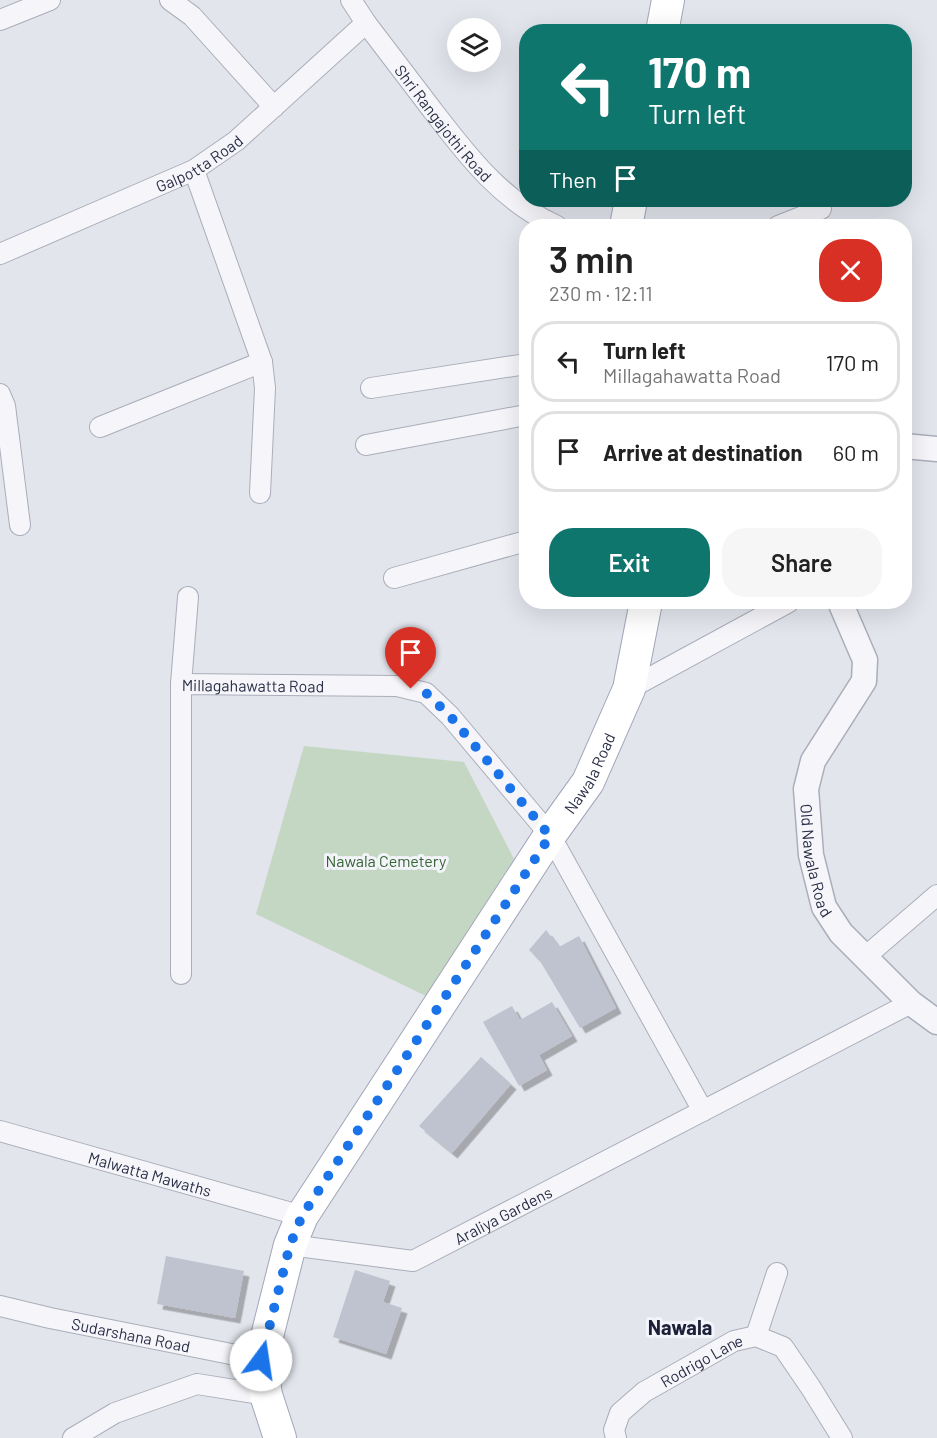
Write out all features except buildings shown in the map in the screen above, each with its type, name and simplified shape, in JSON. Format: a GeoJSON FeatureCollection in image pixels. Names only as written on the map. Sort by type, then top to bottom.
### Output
{"type":"FeatureCollection","features":[{"type":"Feature","properties":{"kind":"main road"},"geometry":{"type":"LineString","coordinates":[[664,24],[668,0]]}},
{"type":"Feature","properties":{"kind":"main road","name":"Nawala Road"},"geometry":{"type":"LineString","coordinates":[[280,1438],[266,1395],[261,1360],[290,1245],[302,1216],[550,836],[588,782],[629,689],[645,609]]}},
{"type":"Feature","properties":{"kind":"street"},"geometry":{"type":"LineString","coordinates":[[0,20],[24,5],[50,0]]}},
{"type":"Feature","properties":{"kind":"street"},"geometry":{"type":"LineString","coordinates":[[170,0],[192,15],[274,107]]}},
{"type":"Feature","properties":{"kind":"street","name":"Shri Rangajothi Road"},"geometry":{"type":"LineString","coordinates":[[351,0],[474,165],[519,203]]}},
{"type":"Feature","properties":{"kind":"street","name":"Galpotta Road"},"geometry":{"type":"LineString","coordinates":[[0,254],[194,170],[236,141],[366,23]]}},
{"type":"Feature","properties":{"kind":"street"},"geometry":{"type":"LineString","coordinates":[[194,170],[262,362],[265,388],[261,493]]}},
{"type":"Feature","properties":{"kind":"street","name":"Shri Rangajothi Road"},"geometry":{"type":"LineString","coordinates":[[524,207],[540,219]]}},
{"type":"Feature","properties":{"kind":"street"},"geometry":{"type":"LineString","coordinates":[[796,219],[821,209]]}},
{"type":"Feature","properties":{"kind":"street"},"geometry":{"type":"LineString","coordinates":[[100,427],[262,362]]}},
{"type":"Feature","properties":{"kind":"street"},"geometry":{"type":"LineString","coordinates":[[371,388],[519,365]]}},
{"type":"Feature","properties":{"kind":"street"},"geometry":{"type":"LineString","coordinates":[[0,394],[5,406],[20,525]]}},
{"type":"Feature","properties":{"kind":"street"},"geometry":{"type":"LineString","coordinates":[[366,445],[519,416]]}},
{"type":"Feature","properties":{"kind":"street"},"geometry":{"type":"LineString","coordinates":[[912,447],[937,449]]}},
{"type":"Feature","properties":{"kind":"street"},"geometry":{"type":"LineString","coordinates":[[394,578],[519,543]]}},
{"type":"Feature","properties":{"kind":"street"},"geometry":{"type":"LineString","coordinates":[[181,684],[188,597]]}},
{"type":"Feature","properties":{"kind":"street"},"geometry":{"type":"LineString","coordinates":[[629,689],[776,609]]}},
{"type":"Feature","properties":{"kind":"street","name":"Old Nawala Road"},"geometry":{"type":"LineString","coordinates":[[843,609],[865,660],[864,681],[813,761],[806,789],[811,855],[824,907],[841,933],[911,1003],[937,1022]]}},
{"type":"Feature","properties":{"kind":"street","name":"Millagahawatta Road"},"geometry":{"type":"LineString","coordinates":[[181,974],[181,684],[397,686],[426,693],[450,716],[550,836]]}},
{"type":"Feature","properties":{"kind":"street"},"geometry":{"type":"LineString","coordinates":[[550,836],[703,1111]]}},
{"type":"Feature","properties":{"kind":"street"},"geometry":{"type":"LineString","coordinates":[[865,957],[937,895]]}},
{"type":"Feature","properties":{"kind":"street","name":"Araliya Gardens"},"geometry":{"type":"LineString","coordinates":[[290,1245],[413,1261],[911,1003]]}},
{"type":"Feature","properties":{"kind":"street","name":"Malwatta Mawaths"},"geometry":{"type":"LineString","coordinates":[[0,1131],[302,1216]]}},
{"type":"Feature","properties":{"kind":"street"},"geometry":{"type":"LineString","coordinates":[[756,1336],[777,1273]]}},
{"type":"Feature","properties":{"kind":"street","name":"Sudarshana Road"},"geometry":{"type":"LineString","coordinates":[[0,1306],[261,1360]]}},
{"type":"Feature","properties":{"kind":"street","name":"Rodrigo Lane"},"geometry":{"type":"LineString","coordinates":[[616,1438],[614,1430],[620,1413],[644,1392],[734,1341],[756,1336],[783,1347],[842,1438]]}},
{"type":"Feature","properties":{"kind":"street"},"geometry":{"type":"LineString","coordinates":[[74,1438],[115,1413],[197,1384],[266,1395]]}},
{"type":"Feature","properties":{"kind":"green space","name":"Nawala Cemetery"},"geometry":{"type":"Polygon","coordinates":[[[304,746],[464,762],[514,859],[426,996],[256,914],[304,746]]]}},
{"type":"Feature","properties":{"kind":"district","name":"Nawala"},"geometry":{"type":"Point","coordinates":[680,1327]}},
{"type":"Feature","properties":{"kind":"route"},"geometry":{"type":"LineString","coordinates":[[261,1360],[290,1245],[302,1216],[550,836],[450,716],[426,693],[411,689]]}}]}
